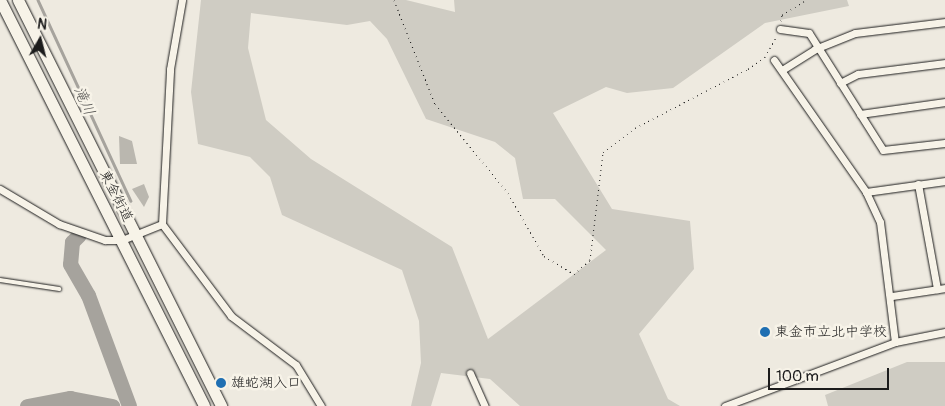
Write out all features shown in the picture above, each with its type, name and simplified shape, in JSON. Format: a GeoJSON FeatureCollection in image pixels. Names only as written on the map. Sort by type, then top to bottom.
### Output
{"type":"FeatureCollection","features":[{"type":"Feature","properties":{"kind":"highway","name":"東金街道"},"geometry":{"type":"LineString","coordinates":[[0,0],[204,406]]}},
{"type":"Feature","properties":{"kind":"highway","name":"東金街道"},"geometry":{"type":"LineString","coordinates":[[18,0],[221,406]]}},
{"type":"Feature","properties":{"kind":"street"},"geometry":{"type":"LineString","coordinates":[[182,0],[170,69],[162,224],[231,316],[296,365],[320,406]]}},
{"type":"Feature","properties":{"kind":"street"},"geometry":{"type":"LineString","coordinates":[[782,70],[818,48],[856,33],[945,22]]}},
{"type":"Feature","properties":{"kind":"street"},"geometry":{"type":"LineString","coordinates":[[780,29],[809,32],[883,150],[945,143]]}},
{"type":"Feature","properties":{"kind":"street"},"geometry":{"type":"LineString","coordinates":[[774,60],[866,192],[880,222],[892,296],[895,342]]}},
{"type":"Feature","properties":{"kind":"street"},"geometry":{"type":"LineString","coordinates":[[840,82],[858,74],[945,63]]}},
{"type":"Feature","properties":{"kind":"street"},"geometry":{"type":"LineString","coordinates":[[860,114],[945,102]]}},
{"type":"Feature","properties":{"kind":"street"},"geometry":{"type":"LineString","coordinates":[[866,192],[945,181]]}},
{"type":"Feature","properties":{"kind":"street"},"geometry":{"type":"LineString","coordinates":[[892,296],[941,289],[918,184]]}},
{"type":"Feature","properties":{"kind":"street"},"geometry":{"type":"LineString","coordinates":[[0,189],[59,224],[105,240],[122,240],[162,224]]}},
{"type":"Feature","properties":{"kind":"street"},"geometry":{"type":"LineString","coordinates":[[725,406],[895,342],[945,332]]}},
{"type":"Feature","properties":{"kind":"street"},"geometry":{"type":"LineString","coordinates":[[470,373],[484,406]]}},
{"type":"Feature","properties":{"kind":"lane"},"geometry":{"type":"LineString","coordinates":[[0,280],[59,289]]}},
{"type":"Feature","properties":{"kind":"path"},"geometry":{"type":"LineString","coordinates":[[394,0],[436,104],[508,193],[544,256],[574,274],[590,260],[603,152],[612,141],[765,57],[780,29],[782,15],[806,0]]}},
{"type":"Feature","properties":{"kind":"shaded area"},"geometry":{"type":"Polygon","coordinates":[[[201,0],[406,0],[455,12],[454,0],[847,0],[849,6],[765,23],[673,88],[627,93],[606,87],[553,113],[612,209],[690,221],[694,269],[639,334],[668,399],[680,406],[520,406],[490,379],[441,373],[431,406],[411,406],[421,363],[419,321],[402,270],[282,215],[270,177],[250,157],[198,144],[191,92],[201,0]],[[251,13],[248,48],[266,120],[311,159],[452,247],[488,339],[606,250],[555,199],[523,199],[515,158],[495,142],[426,119],[387,39],[370,21],[347,25],[251,13]]]}},
{"type":"Feature","properties":{"kind":"shaded area"},"geometry":{"type":"Polygon","coordinates":[[[907,362],[945,362],[945,406],[828,406],[825,395],[907,362]]]}},
{"type":"Feature","properties":{"kind":"building"},"geometry":{"type":"Polygon","coordinates":[[[119,136],[132,141],[137,164],[120,164],[119,136]]]}},
{"type":"Feature","properties":{"kind":"building"},"geometry":{"type":"Polygon","coordinates":[[[144,184],[149,197],[144,207],[132,189],[144,184]]]}},
{"type":"Feature","properties":{"kind":"waterway","name":"滝川"},"geometry":{"type":"LineString","coordinates":[[38,0],[131,201]]}},
{"type":"Feature","properties":{"kind":"waterway","name":"滝川"},"geometry":{"type":"LineString","coordinates":[[79,235],[72,242],[70,264],[88,295],[129,406]]}},
{"type":"Feature","properties":{"kind":"waterway"},"geometry":{"type":"LineString","coordinates":[[27,406],[70,398],[112,406]]}},
{"type":"Feature","properties":{"kind":"place","name":"東金市立北中学校"},"geometry":{"type":"Point","coordinates":[765,332]}},
{"type":"Feature","properties":{"kind":"place","name":"雄蛇湖入口"},"geometry":{"type":"Point","coordinates":[221,383]}}]}
